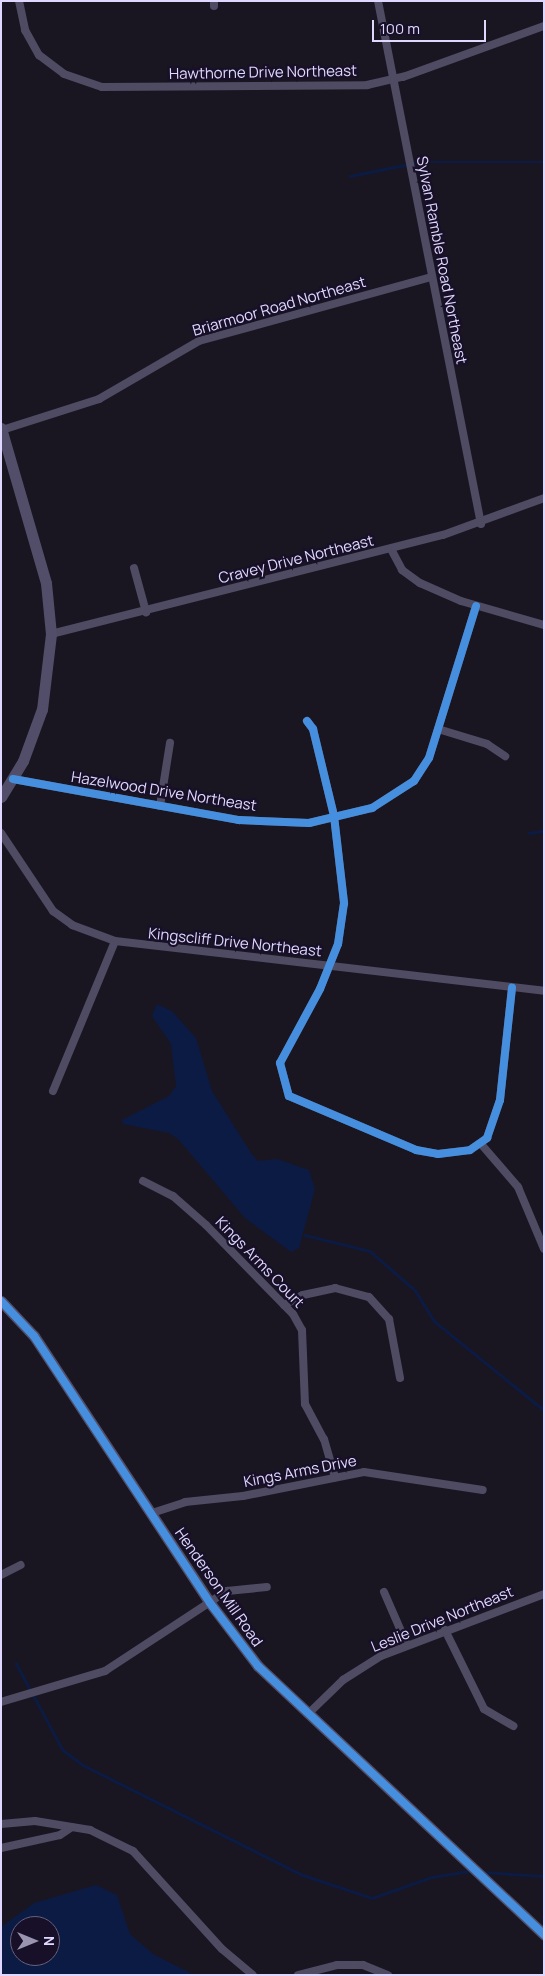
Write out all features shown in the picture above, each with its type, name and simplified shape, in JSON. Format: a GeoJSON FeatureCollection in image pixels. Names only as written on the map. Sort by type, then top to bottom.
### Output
{"type":"FeatureCollection","features":[{"type":"Feature","properties":{"kind":"street","name":"Hawthorne Drive Northeast"},"geometry":{"type":"LineString","coordinates":[[19,1],[25,30],[39,55],[64,74],[86,84],[311,88],[393,80],[544,26]]}},
{"type":"Feature","properties":{"kind":"street","name":"Sylvan Ramble Road Northeast"},"geometry":{"type":"LineString","coordinates":[[378,1],[481,524]]}},
{"type":"Feature","properties":{"kind":"street","name":"Briarmoor Road Northeast"},"geometry":{"type":"LineString","coordinates":[[2,429],[99,399],[198,342],[431,277]]}},
{"type":"Feature","properties":{"kind":"street"},"geometry":{"type":"LineString","coordinates":[[1,797],[13,779],[42,709],[51,634],[46,583],[2,429]]}},
{"type":"Feature","properties":{"kind":"street","name":"Cravey Drive Northeast"},"geometry":{"type":"LineString","coordinates":[[51,634],[146,612],[391,549],[481,524],[544,498]]}},
{"type":"Feature","properties":{"kind":"street"},"geometry":{"type":"LineString","coordinates":[[391,549],[402,570],[420,583],[476,606],[544,625]]}},
{"type":"Feature","properties":{"kind":"street"},"geometry":{"type":"LineString","coordinates":[[134,568],[146,612]]}},
{"type":"Feature","properties":{"kind":"street","name":"Hazelwood Drive Northeast"},"geometry":{"type":"LineString","coordinates":[[13,779],[239,820],[309,823],[386,802],[414,781],[429,758],[476,606]]}},
{"type":"Feature","properties":{"kind":"street"},"geometry":{"type":"LineString","coordinates":[[307,721],[313,729],[334,816],[344,902],[338,944],[326,964],[310,1010],[280,1062],[289,1096],[416,1150],[456,1154],[481,1144],[500,1100],[512,988]]}},
{"type":"Feature","properties":{"kind":"street"},"geometry":{"type":"LineString","coordinates":[[438,729],[487,744],[505,756]]}},
{"type":"Feature","properties":{"kind":"street"},"geometry":{"type":"LineString","coordinates":[[160,806],[170,743]]}},
{"type":"Feature","properties":{"kind":"street","name":"Kingscliff Drive Northeast"},"geometry":{"type":"LineString","coordinates":[[1,833],[53,911],[72,925],[115,941],[326,964],[544,991]]}},
{"type":"Feature","properties":{"kind":"street"},"geometry":{"type":"LineString","coordinates":[[53,1091],[115,941]]}},
{"type":"Feature","properties":{"kind":"street"},"geometry":{"type":"LineString","coordinates":[[481,1144],[518,1187],[544,1249]]}},
{"type":"Feature","properties":{"kind":"street","name":"Kings Arms Court"},"geometry":{"type":"LineString","coordinates":[[143,1181],[172,1196],[199,1219],[284,1305],[302,1330],[305,1404],[324,1438],[335,1476]]}},
{"type":"Feature","properties":{"kind":"street"},"geometry":{"type":"LineString","coordinates":[[284,1305],[303,1295],[335,1288],[368,1298],[389,1319],[400,1378]]}},
{"type":"Feature","properties":{"kind":"street","name":"Henderson Mill Road"},"geometry":{"type":"LineString","coordinates":[[1,1302],[34,1336],[210,1602],[258,1666],[544,1936]]}},
{"type":"Feature","properties":{"kind":"street","name":"Kings Arms Drive"},"geometry":{"type":"LineString","coordinates":[[152,1513],[185,1502],[243,1496],[335,1476],[386,1473],[483,1490]]}},
{"type":"Feature","properties":{"kind":"street"},"geometry":{"type":"LineString","coordinates":[[1,1575],[21,1565]]}},
{"type":"Feature","properties":{"kind":"street"},"geometry":{"type":"LineString","coordinates":[[1,1702],[105,1671],[227,1591],[267,1587]]}},
{"type":"Feature","properties":{"kind":"street"},"geometry":{"type":"LineString","coordinates":[[384,1592],[407,1645]]}},
{"type":"Feature","properties":{"kind":"street","name":"Leslie Drive Northeast"},"geometry":{"type":"LineString","coordinates":[[308,1714],[361,1667],[407,1645],[544,1594]]}},
{"type":"Feature","properties":{"kind":"street"},"geometry":{"type":"LineString","coordinates":[[445,1630],[484,1709],[513,1726]]}},
{"type":"Feature","properties":{"kind":"street"},"geometry":{"type":"LineString","coordinates":[[1,1824],[35,1821],[72,1827],[133,1852],[222,1949],[253,1975]]}},
{"type":"Feature","properties":{"kind":"street"},"geometry":{"type":"LineString","coordinates":[[1,1848],[60,1835],[72,1827]]}},
{"type":"Feature","properties":{"kind":"street"},"geometry":{"type":"LineString","coordinates":[[298,1975],[337,1965],[363,1965],[388,1975]]}},
{"type":"Feature","properties":{"kind":"water"},"geometry":{"type":"Polygon","coordinates":[[[157,1004],[172,1011],[196,1038],[212,1091],[258,1161],[277,1159],[309,1170],[315,1189],[299,1248],[291,1252],[245,1218],[178,1139],[169,1133],[123,1124],[122,1120],[169,1096],[176,1086],[171,1044],[152,1016],[157,1004]]]}},
{"type":"Feature","properties":{"kind":"water"},"geometry":{"type":"Polygon","coordinates":[[[96,1885],[117,1895],[130,1934],[153,1954],[194,1975],[1,1975],[1,1927],[10,1920],[10,1966],[60,1966],[60,1916],[16,1916],[34,1903],[96,1885]]]}},
{"type":"Feature","properties":{"kind":"waterway"},"geometry":{"type":"LineString","coordinates":[[350,176],[420,162],[544,162]]}},
{"type":"Feature","properties":{"kind":"waterway"},"geometry":{"type":"LineString","coordinates":[[529,833],[544,831]]}},
{"type":"Feature","properties":{"kind":"waterway"},"geometry":{"type":"LineString","coordinates":[[305,1235],[370,1251],[415,1290],[434,1321],[544,1410]]}},
{"type":"Feature","properties":{"kind":"waterway"},"geometry":{"type":"LineString","coordinates":[[16,1663],[63,1750],[83,1765],[303,1875],[372,1898],[432,1877],[471,1871]]}},
{"type":"Feature","properties":{"kind":"waterway"},"geometry":{"type":"LineString","coordinates":[[482,1872],[544,1876]]}},
{"type":"Feature","properties":{"kind":"cycle path"},"geometry":{"type":"LineString","coordinates":[[13,779],[239,820],[309,823],[372,808],[414,781],[429,758],[476,606]]}},
{"type":"Feature","properties":{"kind":"cycle path"},"geometry":{"type":"LineString","coordinates":[[307,721],[313,729],[334,816],[344,903],[338,944],[320,989],[280,1063],[289,1096],[416,1150],[438,1154],[470,1150],[487,1138],[500,1100],[512,988]]}},
{"type":"Feature","properties":{"kind":"cycle path"},"geometry":{"type":"LineString","coordinates":[[1,1301],[34,1336],[210,1603],[258,1666],[544,1935]]}}]}
